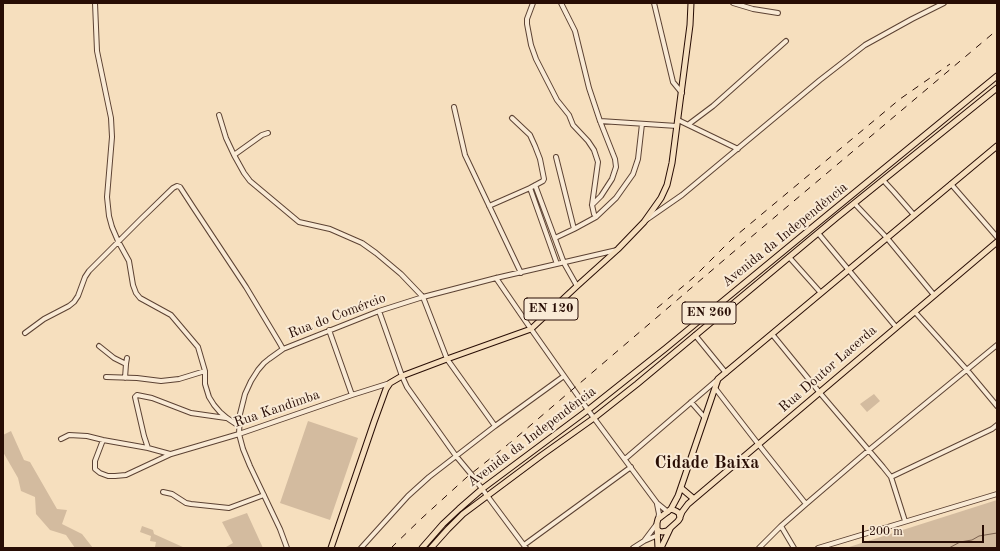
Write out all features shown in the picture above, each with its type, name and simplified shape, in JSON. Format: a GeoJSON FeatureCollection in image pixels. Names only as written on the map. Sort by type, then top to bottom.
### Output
{"type":"FeatureCollection","features":[{"type":"Feature","properties":{"kind":"main road","name":"EN 120"},"geometry":{"type":"LineString","coordinates":[[390,383],[402,376],[531,329],[618,250],[644,222],[661,198],[667,184],[672,164],[693,4]]}},
{"type":"Feature","properties":{"kind":"main road","name":"Avenida da Independência"},"geometry":{"type":"LineString","coordinates":[[422,548],[443,524],[482,489],[631,376],[997,76]]}},
{"type":"Feature","properties":{"kind":"main road","name":"Avenida da Independência"},"geometry":{"type":"LineString","coordinates":[[431,548],[463,514],[594,418],[637,384],[836,218],[997,88]]}},
{"type":"Feature","properties":{"kind":"main road"},"geometry":{"type":"LineString","coordinates":[[975,94],[981,100]]}},
{"type":"Feature","properties":{"kind":"main road"},"geometry":{"type":"LineString","coordinates":[[665,532],[662,532],[657,527],[658,519],[669,511],[681,488],[718,379],[997,146]]}},
{"type":"Feature","properties":{"kind":"main road"},"geometry":{"type":"LineString","coordinates":[[910,147],[916,154]]}},
{"type":"Feature","properties":{"kind":"main road"},"geometry":{"type":"LineString","coordinates":[[831,212],[836,218]]}},
{"type":"Feature","properties":{"kind":"main road","name":"Rua Doutor Lacerda"},"geometry":{"type":"LineString","coordinates":[[658,535],[665,532],[678,521],[686,505],[997,242]]}},
{"type":"Feature","properties":{"kind":"main road"},"geometry":{"type":"LineString","coordinates":[[734,292],[740,298]]}},
{"type":"Feature","properties":{"kind":"main road"},"geometry":{"type":"LineString","coordinates":[[637,371],[643,378]]}},
{"type":"Feature","properties":{"kind":"main road"},"geometry":{"type":"LineString","coordinates":[[631,376],[637,384]]}},
{"type":"Feature","properties":{"kind":"main road"},"geometry":{"type":"LineString","coordinates":[[331,548],[374,422],[390,383]]}},
{"type":"Feature","properties":{"kind":"main road"},"geometry":{"type":"LineString","coordinates":[[537,448],[542,455]]}},
{"type":"Feature","properties":{"kind":"main road"},"geometry":{"type":"LineString","coordinates":[[681,488],[694,499]]}},
{"type":"Feature","properties":{"kind":"main road"},"geometry":{"type":"LineString","coordinates":[[669,511],[676,511],[679,513],[680,518]]}},
{"type":"Feature","properties":{"kind":"main road","name":"Rua Doutor Lacerda"},"geometry":{"type":"LineString","coordinates":[[657,527],[660,548]]}},
{"type":"Feature","properties":{"kind":"main road","name":"Rua Doutor Lacerda"},"geometry":{"type":"LineString","coordinates":[[660,548],[670,528]]}},
{"type":"Feature","properties":{"kind":"street"},"geometry":{"type":"LineString","coordinates":[[95,3],[97,50],[111,118],[112,137],[107,197],[112,227],[129,261],[133,285],[136,293],[140,298],[171,315],[198,347],[205,371],[205,384],[209,397],[214,405],[227,418],[238,426]]}},
{"type":"Feature","properties":{"kind":"street"},"geometry":{"type":"LineString","coordinates":[[533,3],[527,19],[527,24],[531,45],[536,59],[557,100],[573,125],[594,150],[598,162],[592,205],[596,217]]}},
{"type":"Feature","properties":{"kind":"street"},"geometry":{"type":"LineString","coordinates":[[561,3],[575,31],[589,88],[615,159],[616,168],[612,179],[601,196],[592,205]]}},
{"type":"Feature","properties":{"kind":"street"},"geometry":{"type":"LineString","coordinates":[[654,3],[673,82],[682,93]]}},
{"type":"Feature","properties":{"kind":"street"},"geometry":{"type":"LineString","coordinates":[[733,3],[753,9],[778,13]]}},
{"type":"Feature","properties":{"kind":"street"},"geometry":{"type":"LineString","coordinates":[[644,222],[682,196],[820,80],[865,45],[944,3]]}},
{"type":"Feature","properties":{"kind":"street"},"geometry":{"type":"LineString","coordinates":[[689,124],[713,106],[786,41]]}},
{"type":"Feature","properties":{"kind":"street"},"geometry":{"type":"LineString","coordinates":[[454,107],[465,155],[521,272]]}},
{"type":"Feature","properties":{"kind":"street"},"geometry":{"type":"LineString","coordinates":[[219,115],[226,138],[244,173],[250,181],[299,222],[330,229],[362,243],[401,274],[423,297],[448,359],[496,426]]}},
{"type":"Feature","properties":{"kind":"street"},"geometry":{"type":"LineString","coordinates":[[489,206],[530,188],[542,181],[544,178],[540,159],[530,135],[512,118]]}},
{"type":"Feature","properties":{"kind":"street"},"geometry":{"type":"LineString","coordinates":[[678,120],[738,148]]}},
{"type":"Feature","properties":{"kind":"street"},"geometry":{"type":"LineString","coordinates":[[600,121],[677,126]]}},
{"type":"Feature","properties":{"kind":"street"},"geometry":{"type":"LineString","coordinates":[[555,238],[596,217],[616,198],[633,174],[638,159],[642,124]]}},
{"type":"Feature","properties":{"kind":"street"},"geometry":{"type":"LineString","coordinates":[[234,154],[262,135],[268,133]]}},
{"type":"Feature","properties":{"kind":"street"},"geometry":{"type":"LineString","coordinates":[[556,157],[574,229]]}},
{"type":"Feature","properties":{"kind":"street"},"geometry":{"type":"LineString","coordinates":[[883,180],[914,215]]}},
{"type":"Feature","properties":{"kind":"street"},"geometry":{"type":"LineString","coordinates":[[951,184],[997,237]]}},
{"type":"Feature","properties":{"kind":"street"},"geometry":{"type":"LineString","coordinates":[[535,185],[564,263],[577,286]]}},
{"type":"Feature","properties":{"kind":"street"},"geometry":{"type":"LineString","coordinates":[[25,333],[44,319],[74,302],[89,270],[173,188],[177,186],[180,187],[194,207],[246,287],[283,349]]}},
{"type":"Feature","properties":{"kind":"street"},"geometry":{"type":"LineString","coordinates":[[530,188],[557,264]]}},
{"type":"Feature","properties":{"kind":"street"},"geometry":{"type":"LineString","coordinates":[[855,204],[887,238],[934,295]]}},
{"type":"Feature","properties":{"kind":"street"},"geometry":{"type":"LineString","coordinates":[[818,233],[896,327]]}},
{"type":"Feature","properties":{"kind":"street","name":"Rua do Comércio"},"geometry":{"type":"LineString","coordinates":[[287,548],[264,495],[247,461],[238,426],[242,404],[251,381],[264,363],[283,349],[379,311],[423,297],[496,278],[618,250]]}},
{"type":"Feature","properties":{"kind":"street"},"geometry":{"type":"LineString","coordinates":[[789,257],[821,293]]}},
{"type":"Feature","properties":{"kind":"street"},"geometry":{"type":"LineString","coordinates":[[496,278],[588,410],[625,460],[657,503],[669,511]]}},
{"type":"Feature","properties":{"kind":"street"},"geometry":{"type":"LineString","coordinates":[[379,311],[407,387],[456,456],[525,546],[631,467]]}},
{"type":"Feature","properties":{"kind":"street"},"geometry":{"type":"LineString","coordinates":[[915,312],[997,406]]}},
{"type":"Feature","properties":{"kind":"street"},"geometry":{"type":"LineString","coordinates":[[329,330],[352,395]]}},
{"type":"Feature","properties":{"kind":"street"},"geometry":{"type":"LineString","coordinates":[[772,334],[891,477],[905,521]]}},
{"type":"Feature","properties":{"kind":"street"},"geometry":{"type":"LineString","coordinates":[[696,335],[726,372]]}},
{"type":"Feature","properties":{"kind":"street"},"geometry":{"type":"LineString","coordinates":[[759,548],[781,526],[869,450],[997,345]]}},
{"type":"Feature","properties":{"kind":"street"},"geometry":{"type":"LineString","coordinates":[[99,346],[114,358],[126,364]]}},
{"type":"Feature","properties":{"kind":"street"},"geometry":{"type":"LineString","coordinates":[[125,378],[127,358]]}},
{"type":"Feature","properties":{"kind":"street"},"geometry":{"type":"LineString","coordinates":[[106,377],[143,378],[161,381],[179,379],[205,371]]}},
{"type":"Feature","properties":{"kind":"street"},"geometry":{"type":"LineString","coordinates":[[361,548],[408,496],[429,477],[564,376]]}},
{"type":"Feature","properties":{"kind":"street"},"geometry":{"type":"LineString","coordinates":[[625,460],[718,379]]}},
{"type":"Feature","properties":{"kind":"street","name":"Rua Kandimba"},"geometry":{"type":"LineString","coordinates":[[103,440],[95,464],[95,469],[108,476],[126,475],[171,454],[239,434],[390,383]]}},
{"type":"Feature","properties":{"kind":"street"},"geometry":{"type":"LineString","coordinates":[[716,388],[758,445],[806,504]]}},
{"type":"Feature","properties":{"kind":"street"},"geometry":{"type":"LineString","coordinates":[[148,448],[135,397],[137,395],[152,398],[191,413],[227,418]]}},
{"type":"Feature","properties":{"kind":"street"},"geometry":{"type":"LineString","coordinates":[[691,402],[705,418]]}},
{"type":"Feature","properties":{"kind":"street"},"geometry":{"type":"LineString","coordinates":[[891,477],[992,429],[997,425]]}},
{"type":"Feature","properties":{"kind":"street"},"geometry":{"type":"LineString","coordinates":[[61,439],[69,436],[87,436],[171,454]]}},
{"type":"Feature","properties":{"kind":"street"},"geometry":{"type":"LineString","coordinates":[[163,492],[172,494],[186,503],[229,508],[264,495]]}},
{"type":"Feature","properties":{"kind":"street"},"geometry":{"type":"LineString","coordinates":[[818,548],[997,494]]}},
{"type":"Feature","properties":{"kind":"street"},"geometry":{"type":"LineString","coordinates":[[657,503],[658,519]]}},
{"type":"Feature","properties":{"kind":"street"},"geometry":{"type":"LineString","coordinates":[[781,526],[794,548]]}},
{"type":"Feature","properties":{"kind":"street"},"geometry":{"type":"LineString","coordinates":[[644,541],[649,533],[657,527]]}},
{"type":"Feature","properties":{"kind":"street"},"geometry":{"type":"LineString","coordinates":[[633,548],[658,535]]}},
{"type":"Feature","properties":{"kind":"shaded area"},"geometry":{"type":"Polygon","coordinates":[[[874,394],[880,401],[867,412],[860,404],[874,394]]]}},
{"type":"Feature","properties":{"kind":"shaded area"},"geometry":{"type":"Polygon","coordinates":[[[308,421],[358,438],[330,520],[280,503],[308,421]]]}},
{"type":"Feature","properties":{"kind":"shaded area"},"geometry":{"type":"Polygon","coordinates":[[[11,431],[24,460],[30,462],[57,509],[67,510],[62,524],[82,534],[93,548],[75,548],[66,535],[50,530],[36,514],[35,497],[21,491],[18,478],[3,452],[3,435],[11,431]]]}},
{"type":"Feature","properties":{"kind":"shaded area"},"geometry":{"type":"Polygon","coordinates":[[[997,500],[997,548],[846,548],[997,500]]]}},
{"type":"Feature","properties":{"kind":"shaded area"},"geometry":{"type":"Polygon","coordinates":[[[247,513],[263,548],[212,548],[226,547],[233,543],[222,522],[247,513]]]}},
{"type":"Feature","properties":{"kind":"shaded area"},"geometry":{"type":"Polygon","coordinates":[[[142,526],[153,530],[154,534],[185,548],[155,547],[156,542],[150,541],[151,536],[140,532],[142,526]]]}},
{"type":"Feature","properties":{"kind":"waterway"},"geometry":{"type":"LineString","coordinates":[[949,548],[960,542],[972,540],[979,536],[997,533]]}},
{"type":"Feature","properties":{"kind":"railway"},"geometry":{"type":"LineString","coordinates":[[391,548],[467,477],[511,442],[997,30]]}},
{"type":"Feature","properties":{"kind":"railway"},"geometry":{"type":"LineString","coordinates":[[657,308],[693,278],[732,239],[900,99],[950,64]]}},
{"type":"Feature","properties":{"kind":"district","name":"Cidade Baixa"},"geometry":{"type":"Point","coordinates":[707,463]}}]}
